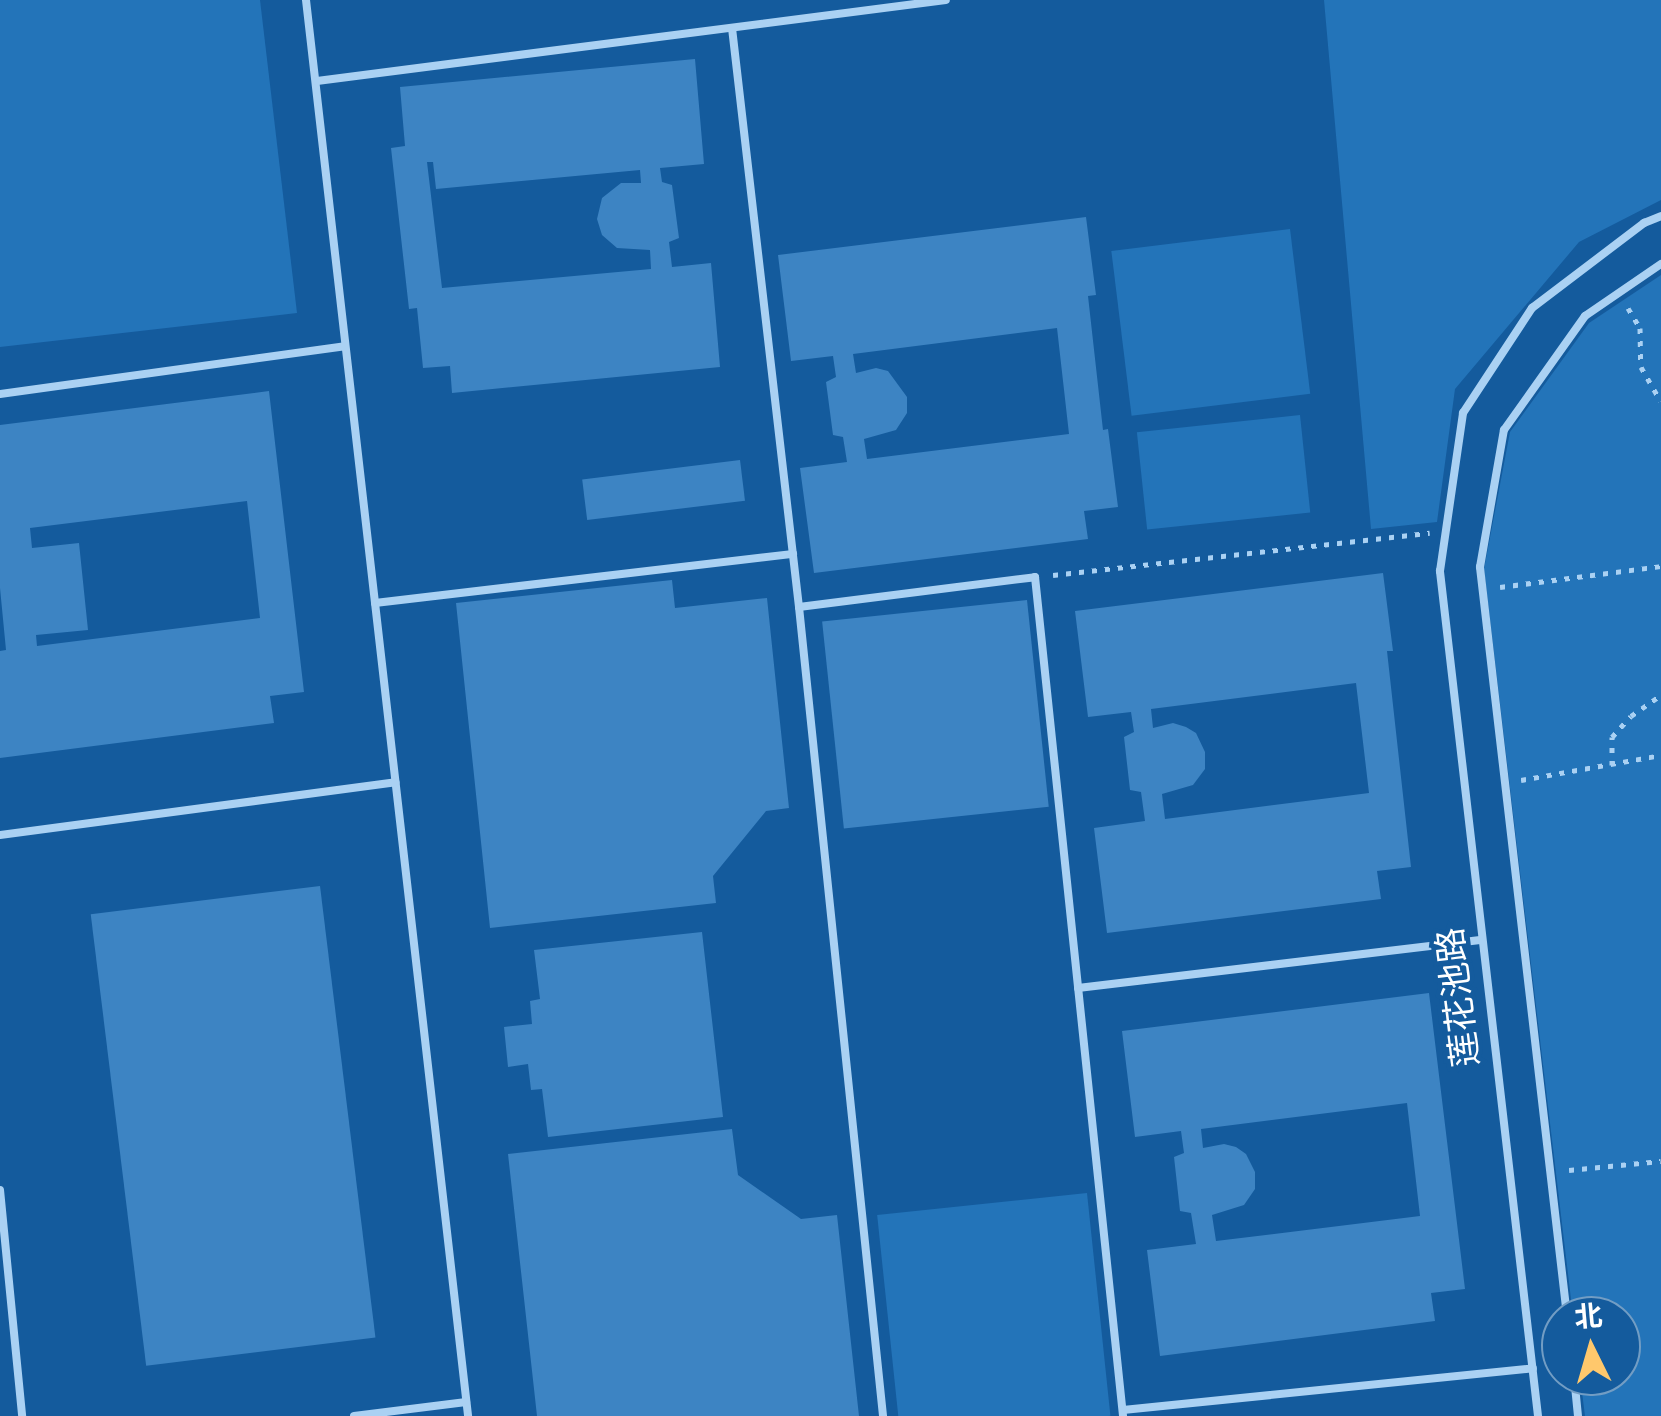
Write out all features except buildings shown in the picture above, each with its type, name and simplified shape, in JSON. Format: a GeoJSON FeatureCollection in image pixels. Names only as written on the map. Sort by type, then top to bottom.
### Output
{"type":"FeatureCollection","features":[{"type":"Feature","properties":{"kind":"lane"},"geometry":{"type":"LineString","coordinates":[[306,0],[468,1416]]}},
{"type":"Feature","properties":{"kind":"lane"},"geometry":{"type":"LineString","coordinates":[[317,81],[946,0]]}},
{"type":"Feature","properties":{"kind":"lane"},"geometry":{"type":"LineString","coordinates":[[732,28],[799,607],[883,1416]]}},
{"type":"Feature","properties":{"kind":"lane","name":"莲花池路"},"geometry":{"type":"LineString","coordinates":[[1538,1416],[1440,571],[1463,413],[1532,308],[1644,222],[1661,216]]}},
{"type":"Feature","properties":{"kind":"lane","name":"莲花池路"},"geometry":{"type":"LineString","coordinates":[[1565,1296],[1480,567],[1504,430],[1585,316],[1661,264]]}},
{"type":"Feature","properties":{"kind":"lane"},"geometry":{"type":"LineString","coordinates":[[0,394],[345,346]]}},
{"type":"Feature","properties":{"kind":"lane"},"geometry":{"type":"LineString","coordinates":[[374,603],[793,554]]}},
{"type":"Feature","properties":{"kind":"lane"},"geometry":{"type":"LineString","coordinates":[[799,607],[1035,577],[1123,1413],[1533,1368]]}},
{"type":"Feature","properties":{"kind":"lane"},"geometry":{"type":"LineString","coordinates":[[0,834],[395,782]]}},
{"type":"Feature","properties":{"kind":"lane"},"geometry":{"type":"LineString","coordinates":[[1078,988],[1480,940]]}},
{"type":"Feature","properties":{"kind":"lane"},"geometry":{"type":"LineString","coordinates":[[0,1190],[22,1416]]}},
{"type":"Feature","properties":{"kind":"lane"},"geometry":{"type":"LineString","coordinates":[[354,1416],[466,1402]]}},
{"type":"Feature","properties":{"kind":"path"},"geometry":{"type":"LineString","coordinates":[[1619,293],[1640,328],[1641,367],[1661,401]]}},
{"type":"Feature","properties":{"kind":"path"},"geometry":{"type":"LineString","coordinates":[[1035,577],[1445,532]]}},
{"type":"Feature","properties":{"kind":"path"},"geometry":{"type":"LineString","coordinates":[[1482,588],[1661,566]]}},
{"type":"Feature","properties":{"kind":"path"},"geometry":{"type":"LineString","coordinates":[[1612,765],[1612,737],[1631,716],[1661,696]]}},
{"type":"Feature","properties":{"kind":"path"},"geometry":{"type":"LineString","coordinates":[[1504,783],[1661,755]]}},
{"type":"Feature","properties":{"kind":"path"},"geometry":{"type":"LineString","coordinates":[[1550,1172],[1661,1160]]}},
{"type":"Feature","properties":{"kind":"shaded area"},"geometry":{"type":"Polygon","coordinates":[[[0,0],[260,0],[297,313],[0,347],[0,0]]]}},
{"type":"Feature","properties":{"kind":"shaded area"},"geometry":{"type":"Polygon","coordinates":[[[1324,0],[1661,0],[1661,200],[1579,242],[1455,389],[1437,522],[1371,529],[1324,0]]]}},
{"type":"Feature","properties":{"kind":"shaded area"},"geometry":{"type":"Polygon","coordinates":[[[1290,229],[1310,394],[1132,416],[1111,251],[1290,229]]]}},
{"type":"Feature","properties":{"kind":"shaded area"},"geometry":{"type":"Polygon","coordinates":[[[1661,275],[1661,1416],[1585,1416],[1582,1396],[1641,1396],[1641,1296],[1571,1296],[1484,569],[1510,432],[1589,323],[1661,275]]]}},
{"type":"Feature","properties":{"kind":"shaded area"},"geometry":{"type":"Polygon","coordinates":[[[1300,415],[1310,512],[1147,530],[1137,432],[1300,415]]]}},
{"type":"Feature","properties":{"kind":"shaded area"},"geometry":{"type":"Polygon","coordinates":[[[1087,1193],[1110,1416],[898,1416],[877,1215],[1087,1193]]]}}]}
